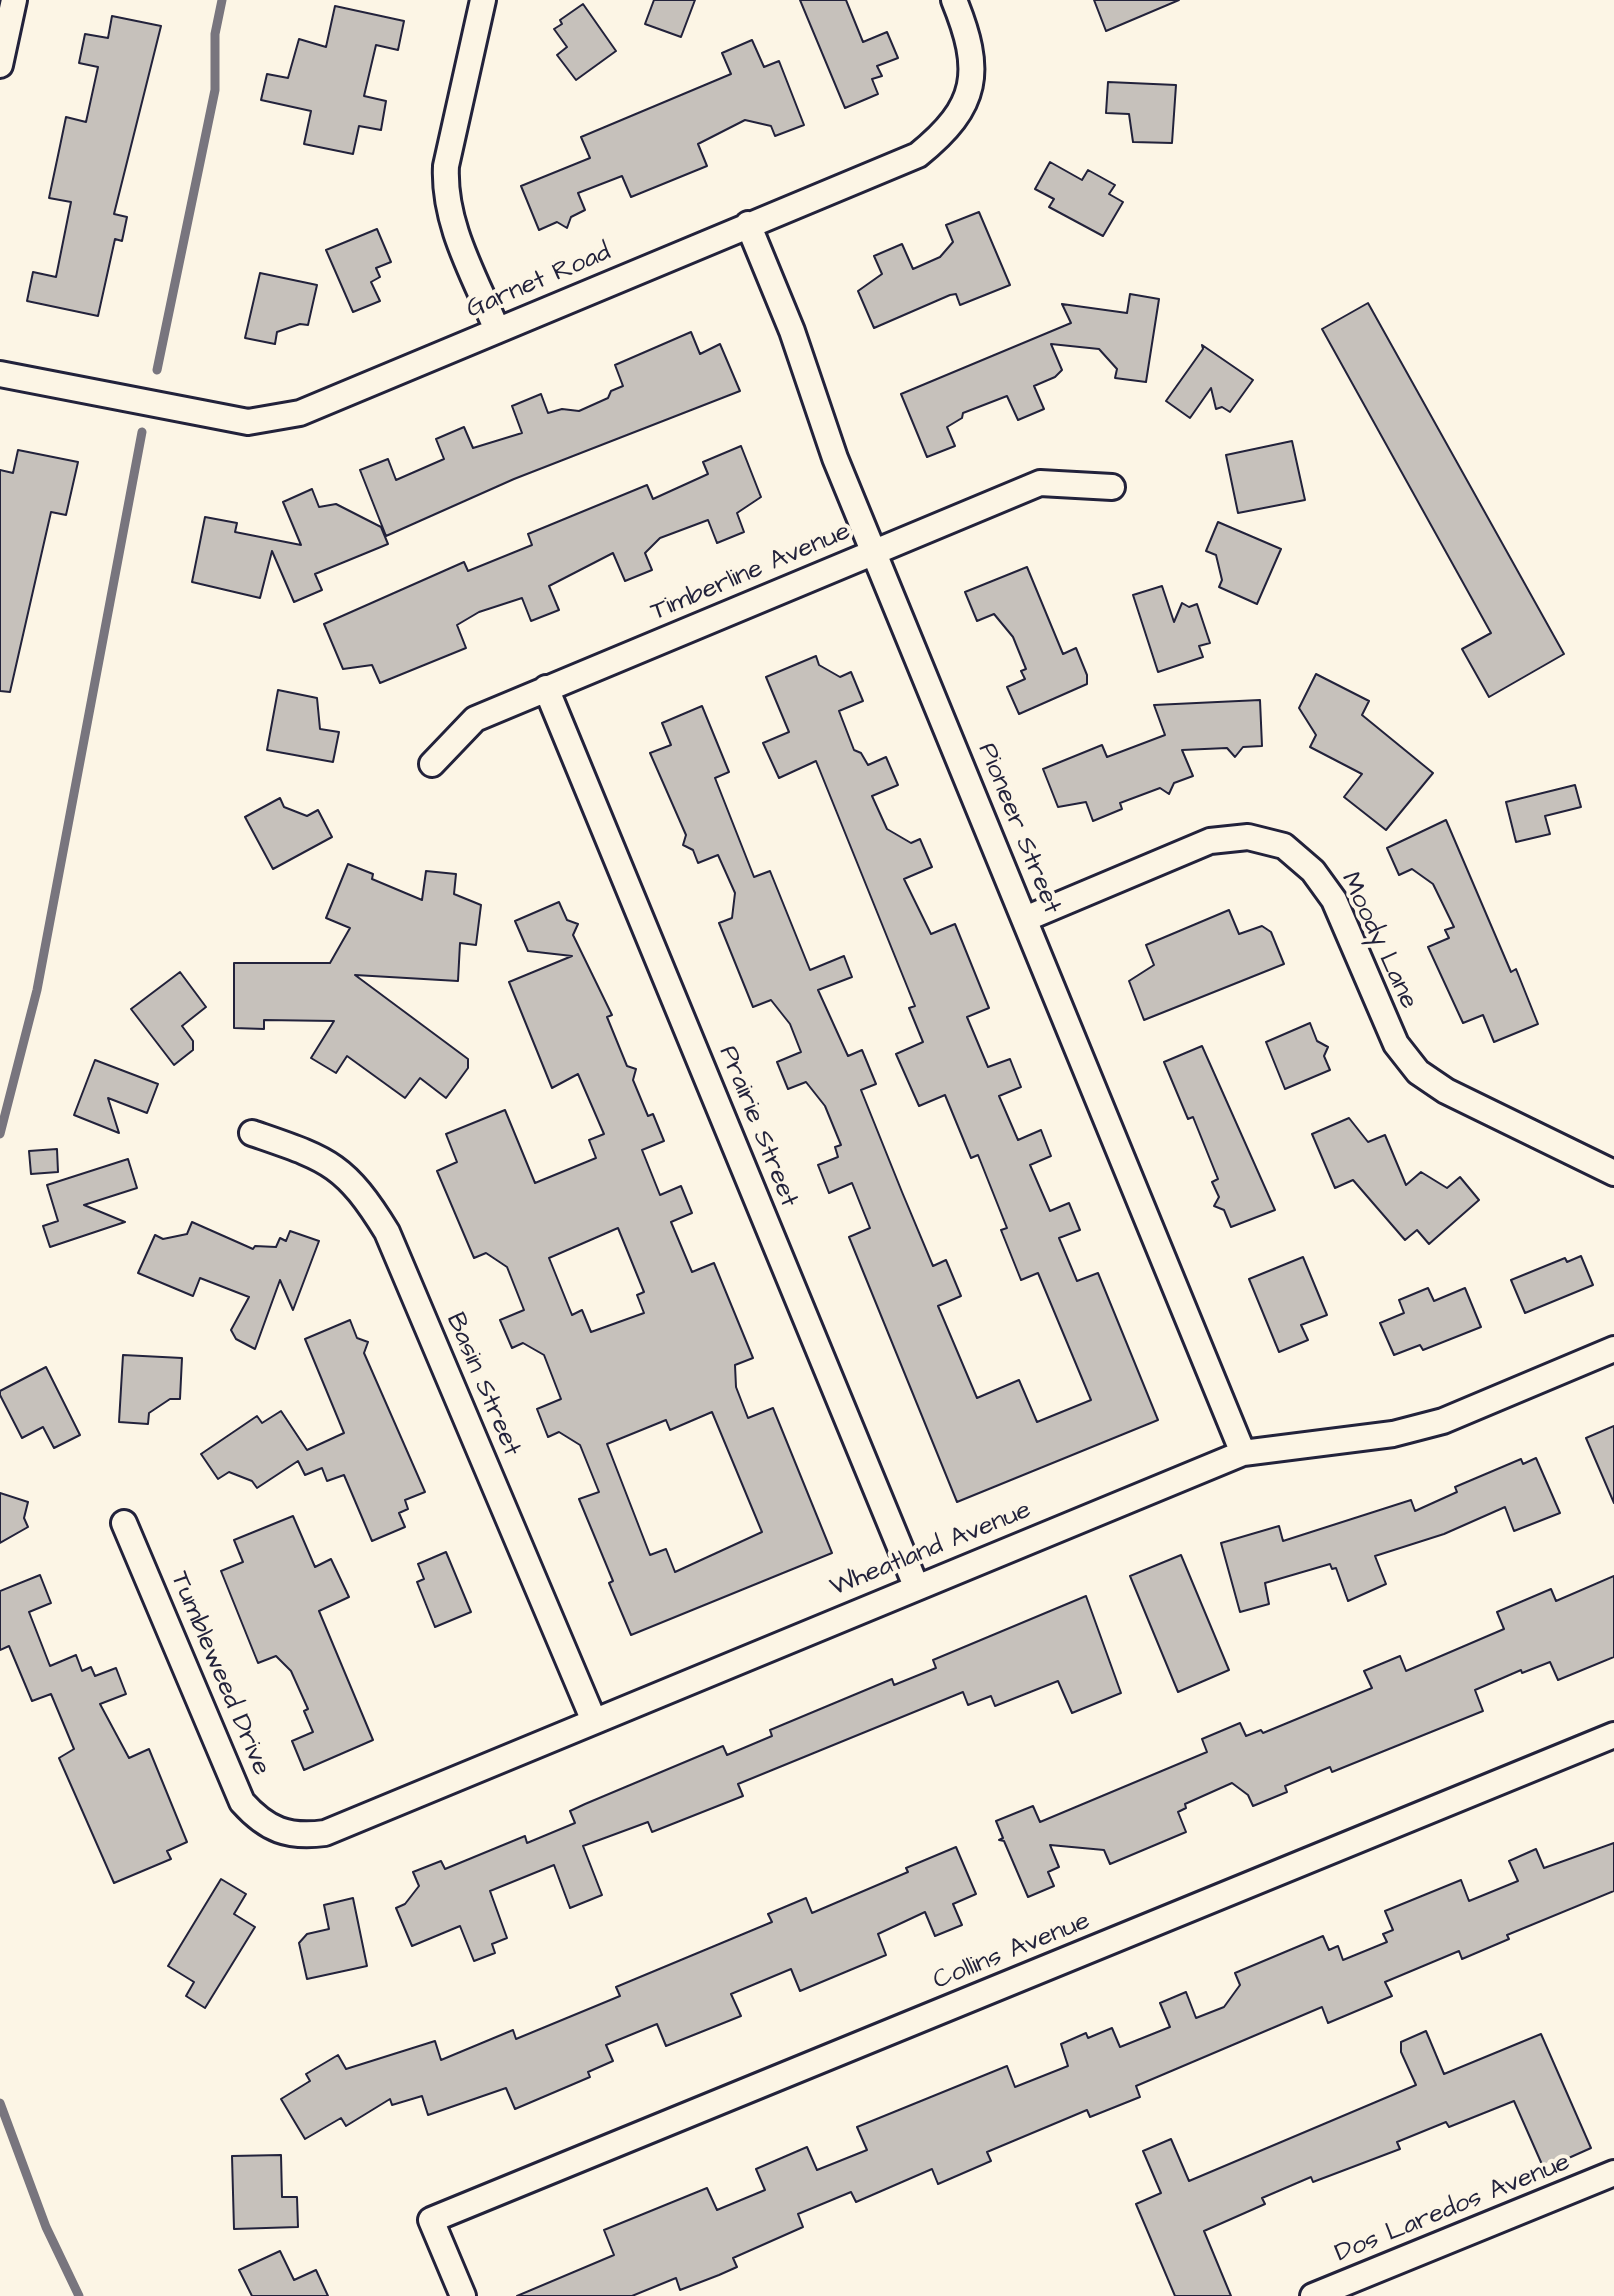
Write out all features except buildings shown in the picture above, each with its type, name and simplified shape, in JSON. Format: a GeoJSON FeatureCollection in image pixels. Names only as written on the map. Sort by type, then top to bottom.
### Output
{"type":"FeatureCollection","features":[{"type":"Feature","properties":{"kind":"street"},"geometry":{"type":"LineString","coordinates":[[0,65],[14,0]]}},
{"type":"Feature","properties":{"kind":"street"},"geometry":{"type":"LineString","coordinates":[[483,0],[446,166],[445,193],[452,224],[497,330]]}},
{"type":"Feature","properties":{"kind":"street","name":"Garnet Road"},"geometry":{"type":"LineString","coordinates":[[0,374],[248,422],[300,413],[918,155],[949,130],[966,100],[974,62],[954,0]]}},
{"type":"Feature","properties":{"kind":"street","name":"Pioneer Street"},"geometry":{"type":"LineString","coordinates":[[748,224],[792,331],[835,458],[1243,1453]]}},
{"type":"Feature","properties":{"kind":"street","name":"Timberline Avenue"},"geometry":{"type":"LineString","coordinates":[[432,764],[475,719],[1040,483],[1112,487]]}},
{"type":"Feature","properties":{"kind":"street","name":"Prairie Street"},"geometry":{"type":"LineString","coordinates":[[546,688],[916,1586]]}},
{"type":"Feature","properties":{"kind":"street","name":"Moody Lane"},"geometry":{"type":"LineString","coordinates":[[1025,919],[1210,841],[1248,837],[1284,846],[1313,871],[1334,900],[1396,1044],[1418,1072],[1446,1091],[1614,1173]]}},
{"type":"Feature","properties":{"kind":"street","name":"Basin Street"},"geometry":{"type":"LineString","coordinates":[[252,1133],[325,1158],[363,1192],[387,1232],[594,1721]]}},
{"type":"Feature","properties":{"kind":"street","name":"Wheatland Avenue"},"geometry":{"type":"LineString","coordinates":[[279,1833],[302,1836],[325,1833],[1243,1453],[1393,1434],[1443,1421],[1614,1349]]}},
{"type":"Feature","properties":{"kind":"street","name":"Tumbleweed Drive"},"geometry":{"type":"LineString","coordinates":[[124,1523],[242,1802],[259,1821],[279,1833]]}},
{"type":"Feature","properties":{"kind":"street","name":"Collins Avenue"},"geometry":{"type":"LineString","coordinates":[[463,2296],[431,2220],[1614,1735]]}},
{"type":"Feature","properties":{"kind":"street","name":"Dos Laredos Avenue"},"geometry":{"type":"LineString","coordinates":[[1313,2296],[1614,2173]]}},
{"type":"Feature","properties":{"kind":"waterway"},"geometry":{"type":"LineString","coordinates":[[157,370],[215,90],[215,34],[222,0]]}},
{"type":"Feature","properties":{"kind":"waterway"},"geometry":{"type":"LineString","coordinates":[[0,1134],[37,990],[142,432]]}},
{"type":"Feature","properties":{"kind":"waterway"},"geometry":{"type":"LineString","coordinates":[[0,2103],[46,2227],[79,2296]]}}]}
